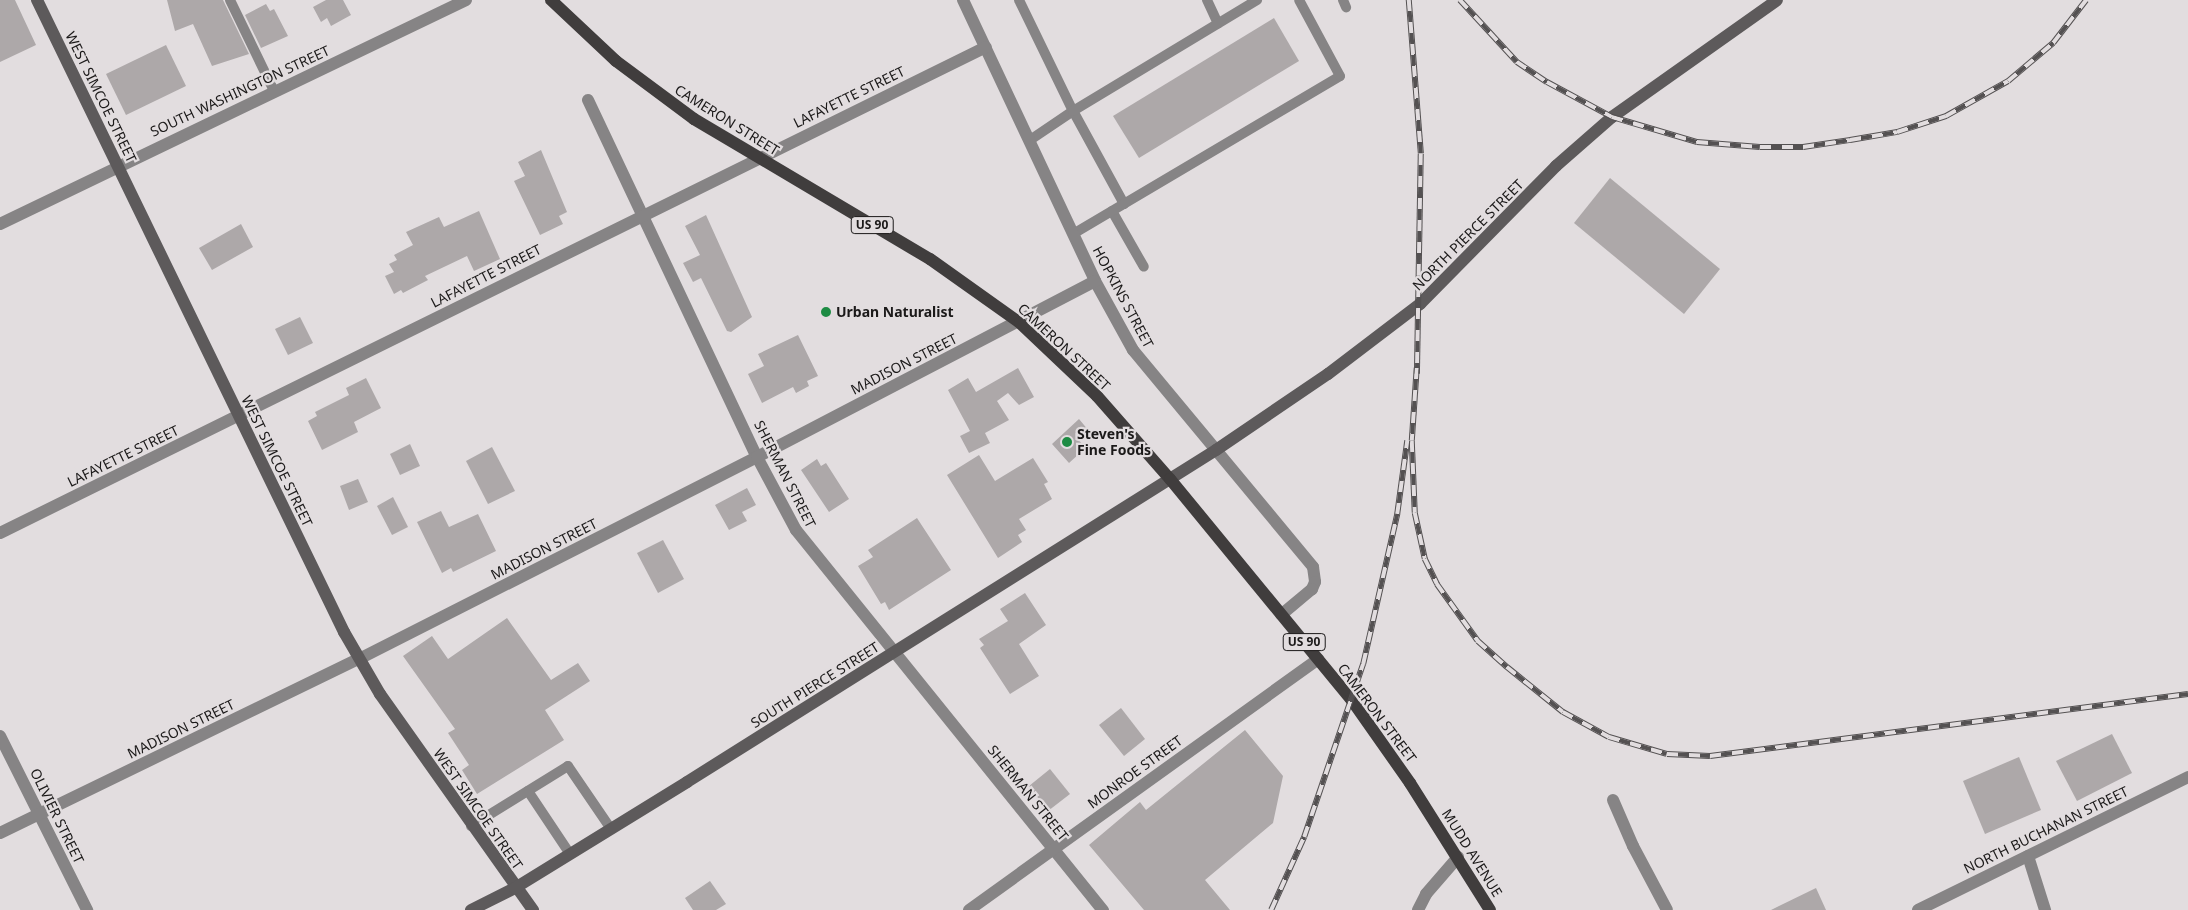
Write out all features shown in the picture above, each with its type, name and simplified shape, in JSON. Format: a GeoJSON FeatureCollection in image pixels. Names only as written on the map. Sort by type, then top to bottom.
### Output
{"type":"FeatureCollection","features":[{"type":"Feature","properties":{"kind":"main road","name":"CAMERON STREET"},"geometry":{"type":"LineString","coordinates":[[551,0],[639,79],[694,119],[930,259],[1020,323],[1097,396],[1170,479],[1351,699],[1429,812]]}},
{"type":"Feature","properties":{"kind":"main road","name":"MUDD AVENUE"},"geometry":{"type":"LineString","coordinates":[[1429,812],[1490,910]]}},
{"type":"Feature","properties":{"kind":"street","name":"WEST SIMCOE STREET"},"geometry":{"type":"LineString","coordinates":[[37,0],[358,659],[471,826],[533,910]]}},
{"type":"Feature","properties":{"kind":"street","name":"SOUTH WASHINGTON STREET"},"geometry":{"type":"LineString","coordinates":[[0,224],[118,165],[466,0]]}},
{"type":"Feature","properties":{"kind":"street","name":"HOPKINS STREET"},"geometry":{"type":"LineString","coordinates":[[962,0],[986,47],[1095,281],[1133,350],[1313,566],[1315,582],[1312,589],[1281,615]]}},
{"type":"Feature","properties":{"kind":"street","name":"NORTH PIERCE STREET"},"geometry":{"type":"LineString","coordinates":[[1170,479],[1328,374],[1420,304],[1556,166],[1612,117],[1777,0]]}},
{"type":"Feature","properties":{"kind":"street","name":"LAFAYETTE STREET"},"geometry":{"type":"LineString","coordinates":[[0,533],[643,214],[986,47]]}},
{"type":"Feature","properties":{"kind":"street","name":"SHERMAN STREET"},"geometry":{"type":"LineString","coordinates":[[588,100],[758,457],[806,547],[895,652],[1103,910]]}},
{"type":"Feature","properties":{"kind":"street","name":"MADISON STREET"},"geometry":{"type":"LineString","coordinates":[[0,833],[358,659],[1020,323],[1095,281]]}},
{"type":"Feature","properties":{"kind":"street","name":"SOUTH PIERCE STREET"},"geometry":{"type":"LineString","coordinates":[[472,910],[515,888],[611,829],[1170,479]]}},
{"type":"Feature","properties":{"kind":"street","name":"MONROE STREET"},"geometry":{"type":"LineString","coordinates":[[969,910],[1318,659]]}},
{"type":"Feature","properties":{"kind":"street","name":"OLIVIER STREET"},"geometry":{"type":"LineString","coordinates":[[0,736],[87,910]]}},
{"type":"Feature","properties":{"kind":"street","name":"NORTH BUCHANAN STREET"},"geometry":{"type":"LineString","coordinates":[[1918,910],[2188,777]]}},
{"type":"Feature","properties":{"kind":"street"},"geometry":{"type":"LineString","coordinates":[[1613,800],[1633,846],[1667,910]]}},
{"type":"Feature","properties":{"kind":"street"},"geometry":{"type":"LineString","coordinates":[[2028,856],[2045,910]]}},
{"type":"Feature","properties":{"kind":"street"},"geometry":{"type":"LineString","coordinates":[[1418,910],[1426,894],[1458,857]]}},
{"type":"Feature","properties":{"kind":"lane"},"geometry":{"type":"LineString","coordinates":[[230,0],[274,91]]}},
{"type":"Feature","properties":{"kind":"lane"},"geometry":{"type":"LineString","coordinates":[[1019,0],[1073,112],[1124,204]]}},
{"type":"Feature","properties":{"kind":"lane"},"geometry":{"type":"LineString","coordinates":[[1207,0],[1218,24]]}},
{"type":"Feature","properties":{"kind":"lane"},"geometry":{"type":"LineString","coordinates":[[1030,140],[1257,0]]}},
{"type":"Feature","properties":{"kind":"lane"},"geometry":{"type":"LineString","coordinates":[[1073,234],[1340,76],[1299,0]]}},
{"type":"Feature","properties":{"kind":"lane"},"geometry":{"type":"LineString","coordinates":[[1112,211],[1144,267]]}},
{"type":"Feature","properties":{"kind":"lane"},"geometry":{"type":"LineString","coordinates":[[471,826],[568,766],[611,829]]}},
{"type":"Feature","properties":{"kind":"lane"},"geometry":{"type":"LineString","coordinates":[[528,791],[570,854]]}},
{"type":"Feature","properties":{"kind":"building"},"geometry":{"type":"Polygon","coordinates":[[[0,0],[15,0],[36,45],[0,62],[0,0]]]}},
{"type":"Feature","properties":{"kind":"building"},"geometry":{"type":"Polygon","coordinates":[[[167,0],[223,0],[249,54],[212,66],[193,24],[175,31],[167,0]]]}},
{"type":"Feature","properties":{"kind":"building"},"geometry":{"type":"Polygon","coordinates":[[[326,0],[343,0],[351,15],[331,26],[327,18],[321,22],[313,7],[326,0]]]}},
{"type":"Feature","properties":{"kind":"building"},"geometry":{"type":"Polygon","coordinates":[[[266,4],[270,11],[274,9],[288,36],[261,48],[245,15],[266,4]]]}},
{"type":"Feature","properties":{"kind":"building"},"geometry":{"type":"Polygon","coordinates":[[[1274,18],[1299,61],[1139,158],[1113,116],[1274,18]]]}},
{"type":"Feature","properties":{"kind":"building"},"geometry":{"type":"Polygon","coordinates":[[[166,45],[186,86],[126,115],[106,74],[166,45]]]}},
{"type":"Feature","properties":{"kind":"building"},"geometry":{"type":"Polygon","coordinates":[[[541,150],[567,212],[559,216],[563,224],[540,235],[514,181],[525,176],[518,162],[541,150]]]}},
{"type":"Feature","properties":{"kind":"building"},"geometry":{"type":"Polygon","coordinates":[[[1610,178],[1720,269],[1684,314],[1574,223],[1610,178]]]}},
{"type":"Feature","properties":{"kind":"building"},"geometry":{"type":"Polygon","coordinates":[[[479,211],[500,259],[474,271],[467,256],[425,276],[428,280],[403,293],[401,290],[394,294],[385,276],[394,272],[389,264],[397,260],[394,255],[413,245],[406,232],[439,217],[444,227],[479,211]]]}},
{"type":"Feature","properties":{"kind":"building"},"geometry":{"type":"Polygon","coordinates":[[[706,215],[752,317],[731,332],[727,331],[701,278],[693,282],[683,263],[700,255],[685,226],[706,215]]]}},
{"type":"Feature","properties":{"kind":"building"},"geometry":{"type":"Polygon","coordinates":[[[241,224],[253,247],[212,270],[199,248],[241,224]]]}},
{"type":"Feature","properties":{"kind":"building"},"geometry":{"type":"Polygon","coordinates":[[[300,317],[313,343],[288,355],[275,329],[300,317]]]}},
{"type":"Feature","properties":{"kind":"building"},"geometry":{"type":"Polygon","coordinates":[[[798,335],[818,376],[807,381],[809,386],[796,393],[793,387],[762,403],[748,374],[764,366],[758,354],[798,335]]]}},
{"type":"Feature","properties":{"kind":"building"},"geometry":{"type":"Polygon","coordinates":[[[1018,368],[1034,397],[1019,405],[1008,393],[997,401],[1009,420],[985,433],[990,443],[969,453],[960,436],[970,431],[948,390],[968,378],[976,392],[1018,368]]]}},
{"type":"Feature","properties":{"kind":"building"},"geometry":{"type":"Polygon","coordinates":[[[366,378],[381,408],[354,422],[358,432],[322,450],[308,421],[317,416],[315,412],[349,395],[346,388],[366,378]]]}},
{"type":"Feature","properties":{"kind":"building","name":"Steven's Fine Foods"},"geometry":{"type":"Polygon","coordinates":[[[1079,419],[1089,431],[1079,440],[1082,444],[1077,449],[1080,453],[1069,463],[1052,444],[1079,419]]]}},
{"type":"Feature","properties":{"kind":"building"},"geometry":{"type":"Polygon","coordinates":[[[410,444],[420,466],[400,475],[390,454],[410,444]]]}},
{"type":"Feature","properties":{"kind":"building"},"geometry":{"type":"Polygon","coordinates":[[[492,447],[515,491],[488,504],[466,461],[492,447]]]}},
{"type":"Feature","properties":{"kind":"building"},"geometry":{"type":"Polygon","coordinates":[[[979,455],[995,481],[1033,458],[1048,482],[1044,484],[1052,499],[1019,519],[1026,530],[1018,535],[1022,542],[998,558],[947,475],[979,455]]]}},
{"type":"Feature","properties":{"kind":"building"},"geometry":{"type":"Polygon","coordinates":[[[817,459],[821,466],[826,463],[849,499],[829,512],[801,470],[817,459]]]}},
{"type":"Feature","properties":{"kind":"building"},"geometry":{"type":"Polygon","coordinates":[[[358,479],[368,502],[349,510],[340,486],[358,479]]]}},
{"type":"Feature","properties":{"kind":"building"},"geometry":{"type":"Polygon","coordinates":[[[747,488],[756,505],[742,512],[747,521],[729,530],[715,505],[747,488]]]}},
{"type":"Feature","properties":{"kind":"building"},"geometry":{"type":"Polygon","coordinates":[[[393,497],[408,527],[392,535],[377,506],[393,497]]]}},
{"type":"Feature","properties":{"kind":"building"},"geometry":{"type":"Polygon","coordinates":[[[441,511],[449,527],[478,514],[496,551],[453,572],[451,568],[442,573],[417,522],[441,511]]]}},
{"type":"Feature","properties":{"kind":"building"},"geometry":{"type":"Polygon","coordinates":[[[917,518],[951,570],[889,610],[885,602],[881,604],[858,566],[873,557],[868,550],[917,518]]]}},
{"type":"Feature","properties":{"kind":"building"},"geometry":{"type":"Polygon","coordinates":[[[663,540],[684,579],[658,593],[637,553],[663,540]]]}},
{"type":"Feature","properties":{"kind":"building"},"geometry":{"type":"Polygon","coordinates":[[[1025,593],[1046,625],[1019,644],[1039,676],[1010,694],[980,648],[984,645],[979,639],[1008,621],[1000,609],[1025,593]]]}},
{"type":"Feature","properties":{"kind":"building"},"geometry":{"type":"Polygon","coordinates":[[[507,618],[551,680],[578,663],[590,681],[545,710],[564,740],[477,794],[462,770],[469,765],[448,733],[455,729],[403,656],[432,636],[448,659],[507,618]]]}},
{"type":"Feature","properties":{"kind":"building"},"geometry":{"type":"Polygon","coordinates":[[[1121,708],[1145,739],[1124,756],[1099,725],[1121,708]]]}},
{"type":"Feature","properties":{"kind":"building"},"geometry":{"type":"Polygon","coordinates":[[[1245,730],[1283,776],[1273,823],[1205,880],[1230,910],[1144,910],[1089,845],[1140,802],[1146,810],[1245,730]]]}},
{"type":"Feature","properties":{"kind":"building"},"geometry":{"type":"Polygon","coordinates":[[[2112,734],[2132,773],[2077,801],[2056,761],[2112,734]]]}},
{"type":"Feature","properties":{"kind":"building"},"geometry":{"type":"Polygon","coordinates":[[[2019,757],[2041,810],[1985,834],[1963,781],[2019,757]]]}},
{"type":"Feature","properties":{"kind":"building"},"geometry":{"type":"Polygon","coordinates":[[[1050,769],[1070,794],[1048,811],[1029,786],[1050,769]]]}},
{"type":"Feature","properties":{"kind":"building"},"geometry":{"type":"Polygon","coordinates":[[[710,881],[726,904],[716,910],[693,910],[685,898],[710,881]]]}},
{"type":"Feature","properties":{"kind":"building"},"geometry":{"type":"Polygon","coordinates":[[[1816,888],[1826,910],[1771,910],[1816,888]]]}},
{"type":"Feature","properties":{"kind":"railway"},"geometry":{"type":"LineString","coordinates":[[1409,0],[1421,154],[1417,374]]}},
{"type":"Feature","properties":{"kind":"railway"},"geometry":{"type":"LineString","coordinates":[[1460,0],[1517,62],[1547,82],[1612,117],[1697,142],[1760,147],[1803,147],[1850,140],[1897,132],[1946,116],[2008,81],[2053,43],[2086,0]]}},
{"type":"Feature","properties":{"kind":"railway"},"geometry":{"type":"LineString","coordinates":[[1417,368],[1412,441],[1415,513],[1425,559],[1437,584],[1478,641],[1507,667],[1563,712],[1609,737],[1667,754],[1710,756],[2188,694]]}},
{"type":"Feature","properties":{"kind":"railway"},"geometry":{"type":"LineString","coordinates":[[1271,910],[1304,837],[1363,664],[1397,514],[1407,441]]}},
{"type":"Feature","properties":{"kind":"place","name":"Urban Naturalist"},"geometry":{"type":"Point","coordinates":[826,312]}},
{"type":"Feature","properties":{"kind":"place","name":"Steven's Fine Foods"},"geometry":{"type":"Point","coordinates":[1067,442]}}]}
